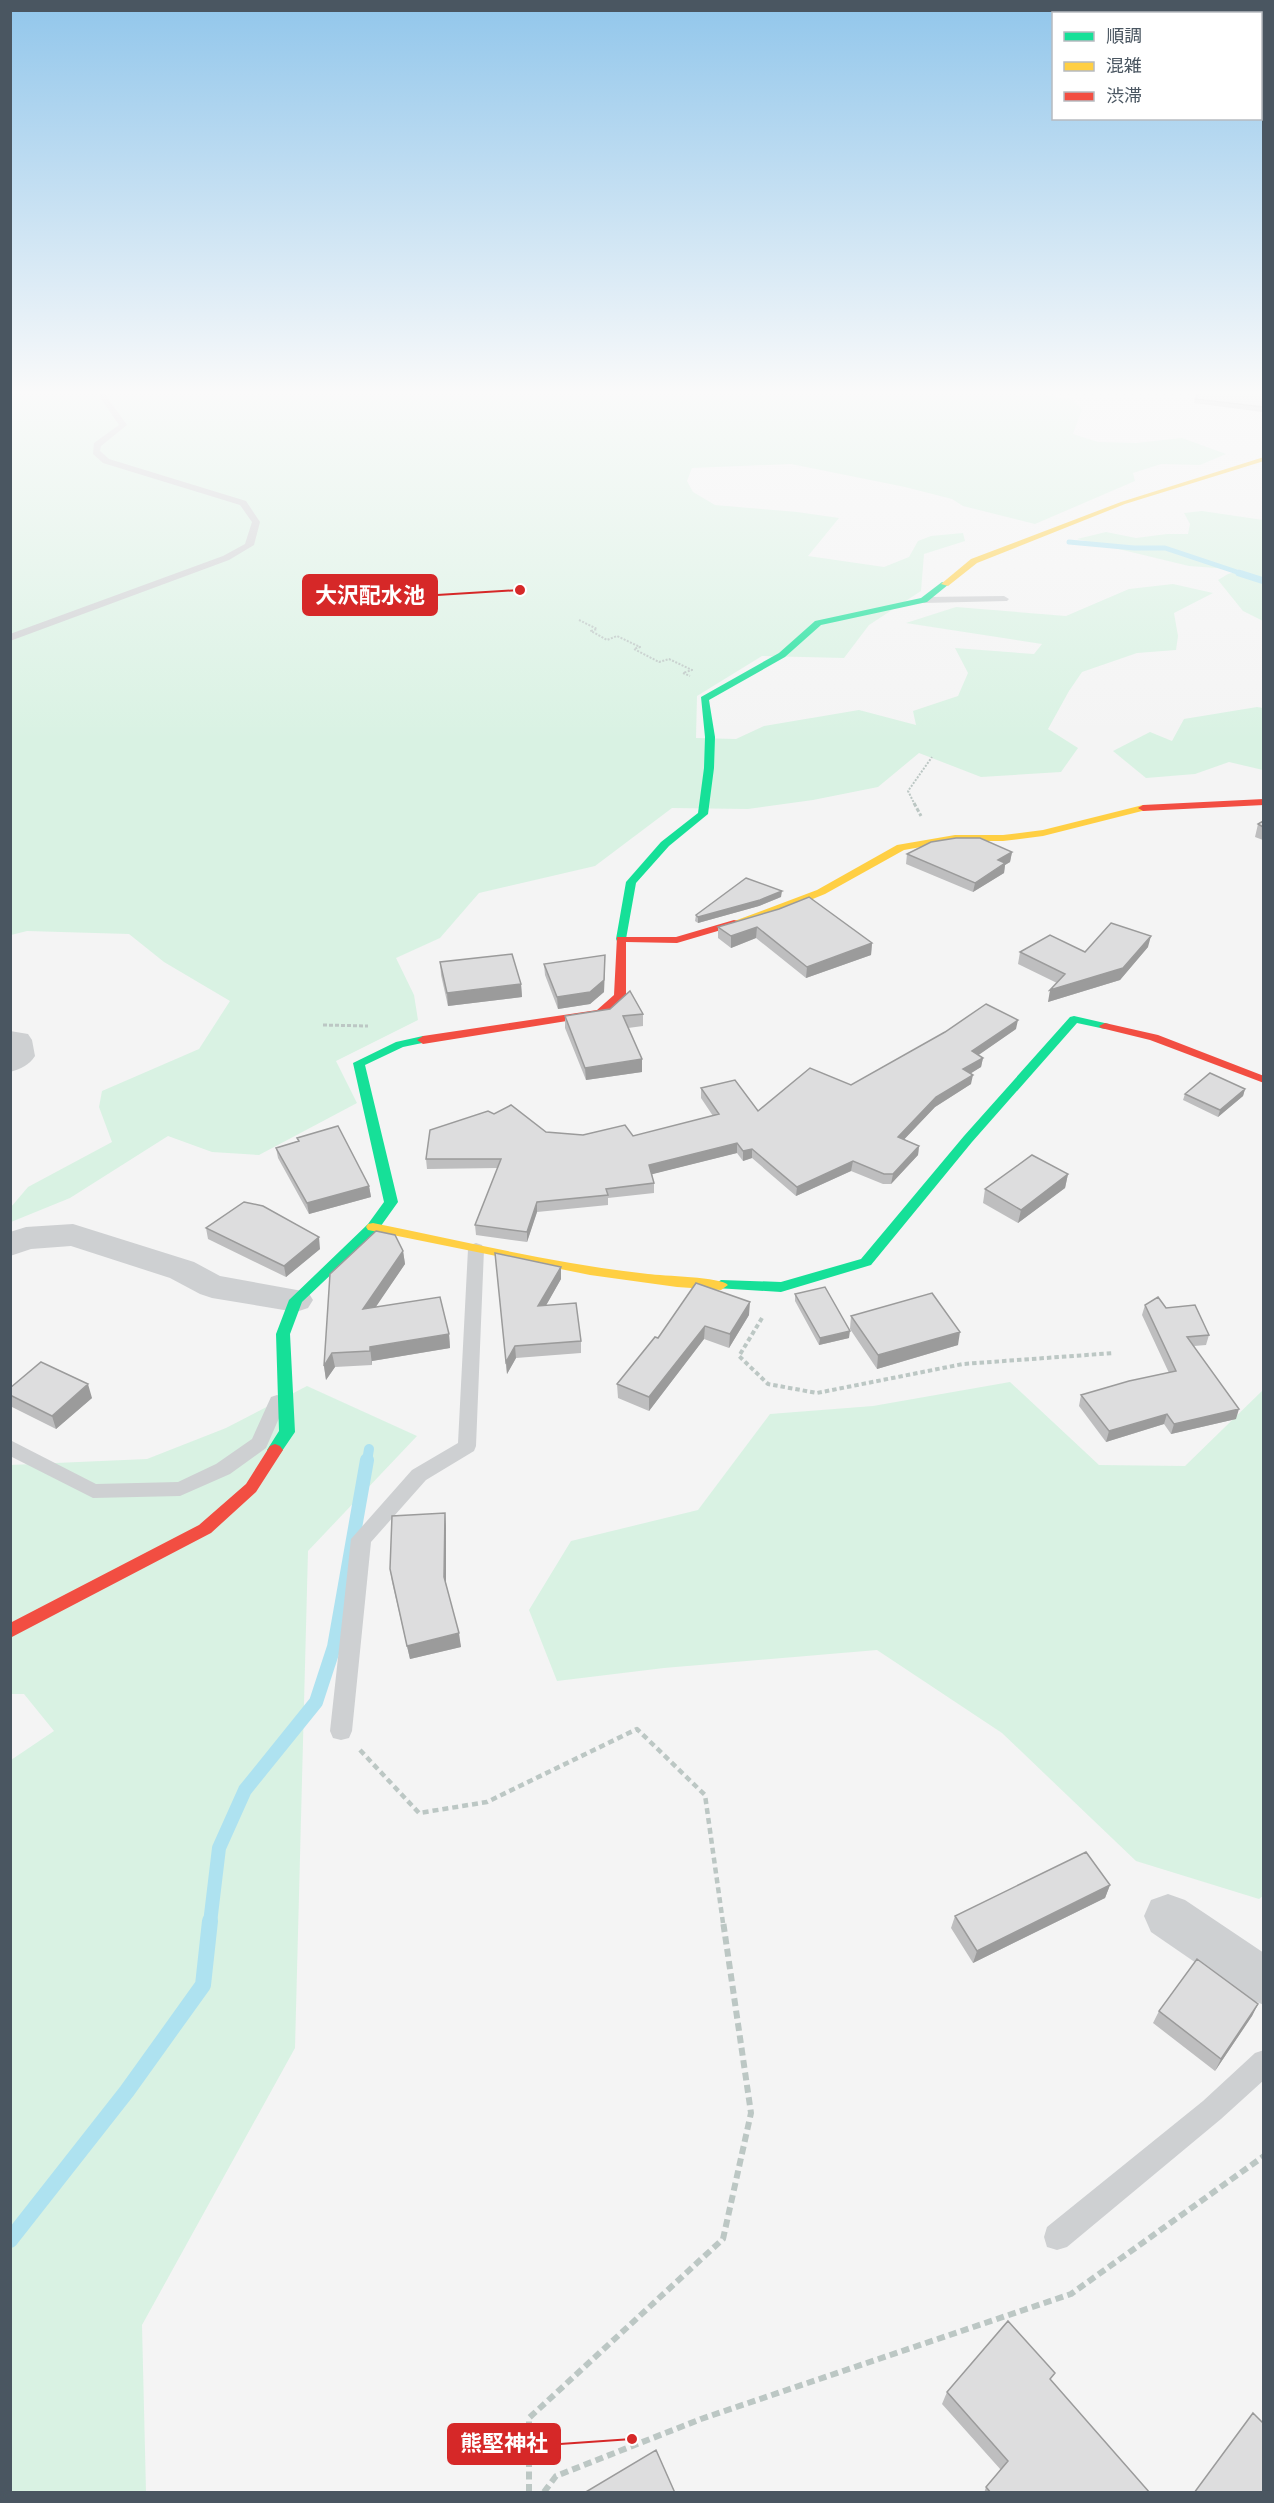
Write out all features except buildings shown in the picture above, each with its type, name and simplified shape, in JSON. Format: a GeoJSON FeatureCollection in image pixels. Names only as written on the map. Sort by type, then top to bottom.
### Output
{"type":"FeatureCollection","features":[{"type":"Feature","properties":{"kind":"street"},"geometry":{"type":"LineString","coordinates":[[10,1631],[205,1529],[251,1488],[287,1432],[283,1334],[296,1300],[374,1227],[391,1202],[359,1063],[400,1044],[600,1013],[620,996],[621,939],[631,882],[665,844],[703,814],[709,768],[710,737],[704,699],[782,655],[818,623],[924,600],[974,561],[1113,507]]}},
{"type":"Feature","properties":{"kind":"street"},"geometry":{"type":"LineString","coordinates":[[621,939],[677,940],[769,913],[821,892],[901,846],[955,838],[1003,838],[1043,833],[1135,808],[1263,801]]}},
{"type":"Feature","properties":{"kind":"street"},"geometry":{"type":"LineString","coordinates":[[374,1227],[579,1269],[681,1283],[781,1287],[866,1262],[968,1139],[1074,1019],[1154,1037],[1263,1080]]}},
{"type":"Feature","properties":{"kind":"street"},"geometry":{"type":"LineString","coordinates":[[10,1039],[18,1040],[21,1056],[10,1063]]}},
{"type":"Feature","properties":{"kind":"street"},"geometry":{"type":"LineString","coordinates":[[10,1245],[26,1238],[73,1235],[182,1270],[212,1286],[296,1300]]}},
{"type":"Feature","properties":{"kind":"street"},"geometry":{"type":"LineString","coordinates":[[1168,1916],[1263,1981]]}},
{"type":"Feature","properties":{"kind":"lane"},"geometry":{"type":"LineString","coordinates":[[10,638],[226,558],[249,545],[256,522],[246,507]]}},
{"type":"Feature","properties":{"kind":"lane"},"geometry":{"type":"LineString","coordinates":[[924,600],[1004,599]]}},
{"type":"Feature","properties":{"kind":"lane"},"geometry":{"type":"LineString","coordinates":[[341,1731],[361,1539],[418,1475],[467,1446],[476,1249]]}},
{"type":"Feature","properties":{"kind":"lane"},"geometry":{"type":"LineString","coordinates":[[10,1447],[93,1491],[180,1489],[223,1469],[259,1443],[285,1384]]}},
{"type":"Feature","properties":{"kind":"lane"},"geometry":{"type":"LineString","coordinates":[[1057,2237],[1212,2110],[1263,2062]]}},
{"type":"Feature","properties":{"kind":"path"},"geometry":{"type":"LineString","coordinates":[[579,620],[597,628],[591,631],[607,640],[617,636],[640,647],[634,649],[659,662],[669,659],[692,670],[683,673],[721,690]]}},
{"type":"Feature","properties":{"kind":"path"},"geometry":{"type":"LineString","coordinates":[[932,757],[908,791],[933,841]]}},
{"type":"Feature","properties":{"kind":"path"},"geometry":{"type":"LineString","coordinates":[[781,1287],[739,1356],[768,1384],[817,1393],[963,1364],[1114,1353]]}},
{"type":"Feature","properties":{"kind":"path"},"geometry":{"type":"LineString","coordinates":[[341,1731],[419,1813],[487,1802],[637,1729],[705,1796],[751,2113],[723,2240],[529,2418],[529,2493]]}},
{"type":"Feature","properties":{"kind":"path"},"geometry":{"type":"LineString","coordinates":[[544,2493],[556,2476],[701,2419],[1071,2294],[1263,2156]]}},
{"type":"Feature","properties":{"kind":"green space"},"geometry":{"type":"Polygon","coordinates":[[[11,507],[736,507],[839,518],[808,556],[884,567],[909,557],[918,541],[931,536],[963,533],[965,541],[924,554],[921,591],[869,625],[844,658],[762,656],[697,696],[696,738],[736,739],[764,726],[859,710],[916,725],[913,711],[958,696],[968,673],[955,648],[1034,654],[1042,644],[906,623],[956,607],[1066,616],[1129,589],[1173,584],[1213,593],[1174,613],[1178,636],[1176,650],[1137,653],[1082,672],[1048,729],[1078,748],[1061,772],[981,777],[919,753],[878,787],[813,800],[748,809],[672,808],[595,866],[479,893],[440,938],[396,958],[414,995],[418,1020],[336,1061],[357,1103],[259,1155],[212,1152],[168,1136],[70,1198],[11,1222],[11,1207],[28,1187],[112,1142],[99,1107],[102,1091],[199,1049],[230,1001],[164,962],[129,934],[27,931],[11,935],[11,507]]]}},
{"type":"Feature","properties":{"kind":"green space"},"geometry":{"type":"Polygon","coordinates":[[[966,507],[1075,507],[1035,524],[966,507]]]}},
{"type":"Feature","properties":{"kind":"green space"},"geometry":{"type":"Polygon","coordinates":[[[1202,511],[1263,520],[1263,621],[1243,611],[1218,580],[1228,574],[1243,570],[1189,566],[1077,539],[1106,532],[1136,538],[1188,534],[1190,524],[1184,513],[1202,511]]]}},
{"type":"Feature","properties":{"kind":"green space"},"geometry":{"type":"Polygon","coordinates":[[[1257,707],[1263,708],[1263,770],[1229,762],[1195,774],[1146,778],[1113,751],[1150,732],[1172,741],[1184,719],[1257,707]]]}},
{"type":"Feature","properties":{"kind":"green space"},"geometry":{"type":"Polygon","coordinates":[[[1010,1382],[1099,1465],[1185,1466],[1263,1390],[1263,1896],[1259,1899],[1136,1861],[1002,1733],[877,1650],[664,1668],[557,1681],[529,1610],[571,1541],[698,1510],[770,1414],[873,1406],[1010,1382]]]}},
{"type":"Feature","properties":{"kind":"green space"},"geometry":{"type":"Polygon","coordinates":[[[307,1386],[417,1436],[308,1551],[295,2048],[142,2325],[146,2492],[11,2492],[11,1760],[54,1731],[24,1694],[11,1694],[10,1465],[147,1459],[226,1428],[307,1386]]]}},
{"type":"Feature","properties":{"kind":"waterway"},"geometry":{"type":"LineString","coordinates":[[1069,542],[1134,548],[1165,548],[1243,574]]}},
{"type":"Feature","properties":{"kind":"waterway"},"geometry":{"type":"LineString","coordinates":[[1239,573],[1264,581]]}},
{"type":"Feature","properties":{"kind":"waterway"},"geometry":{"type":"LineString","coordinates":[[367,1461],[369,1449]]}},
{"type":"Feature","properties":{"kind":"waterway"},"geometry":{"type":"LineString","coordinates":[[210,1923],[219,1848],[245,1790],[316,1702],[334,1647],[367,1460]]}},
{"type":"Feature","properties":{"kind":"waterway"},"geometry":{"type":"LineString","coordinates":[[10,2240],[127,2091],[203,1985],[210,1921]]}},
{"type":"Feature","properties":{"kind":"traffic: fast"},"geometry":{"type":"LineString","coordinates":[[621,939],[631,882],[665,844],[703,814],[709,768],[710,737],[704,699],[782,655],[818,623],[924,600],[945,584]]}},
{"type":"Feature","properties":{"kind":"traffic: fast"},"geometry":{"type":"LineString","coordinates":[[721,1285],[781,1287],[866,1262],[968,1139],[1074,1019],[1105,1026]]}},
{"type":"Feature","properties":{"kind":"traffic: fast"},"geometry":{"type":"LineString","coordinates":[[275,1450],[287,1432],[283,1334],[296,1300],[373,1227],[391,1202],[359,1063],[400,1044],[423,1040]]}},
{"type":"Feature","properties":{"kind":"traffic: slow"},"geometry":{"type":"LineString","coordinates":[[945,584],[974,561],[1113,507]]}},
{"type":"Feature","properties":{"kind":"traffic: slow"},"geometry":{"type":"LineString","coordinates":[[734,923],[769,913],[821,892],[901,847],[955,838],[1003,838],[1043,833],[1143,808]]}},
{"type":"Feature","properties":{"kind":"traffic: slow"},"geometry":{"type":"LineString","coordinates":[[373,1227],[590,1271],[721,1285]]}},
{"type":"Feature","properties":{"kind":"traffic: jam"},"geometry":{"type":"LineString","coordinates":[[1143,808],[1264,802]]}},
{"type":"Feature","properties":{"kind":"traffic: jam"},"geometry":{"type":"LineString","coordinates":[[423,1040],[600,1013],[620,996],[621,939],[677,940],[734,923]]}},
{"type":"Feature","properties":{"kind":"traffic: jam"},"geometry":{"type":"LineString","coordinates":[[1105,1026],[1154,1037],[1264,1080]]}},
{"type":"Feature","properties":{"kind":"traffic: jam"},"geometry":{"type":"LineString","coordinates":[[10,1631],[205,1529],[251,1488],[275,1450]]}},
{"type":"Feature","properties":{"kind":"place","name":"大沢配水池"},"geometry":{"type":"Point","coordinates":[520,590]}},
{"type":"Feature","properties":{"kind":"place","name":"熊堅神社"},"geometry":{"type":"Point","coordinates":[632,2439]}}]}
